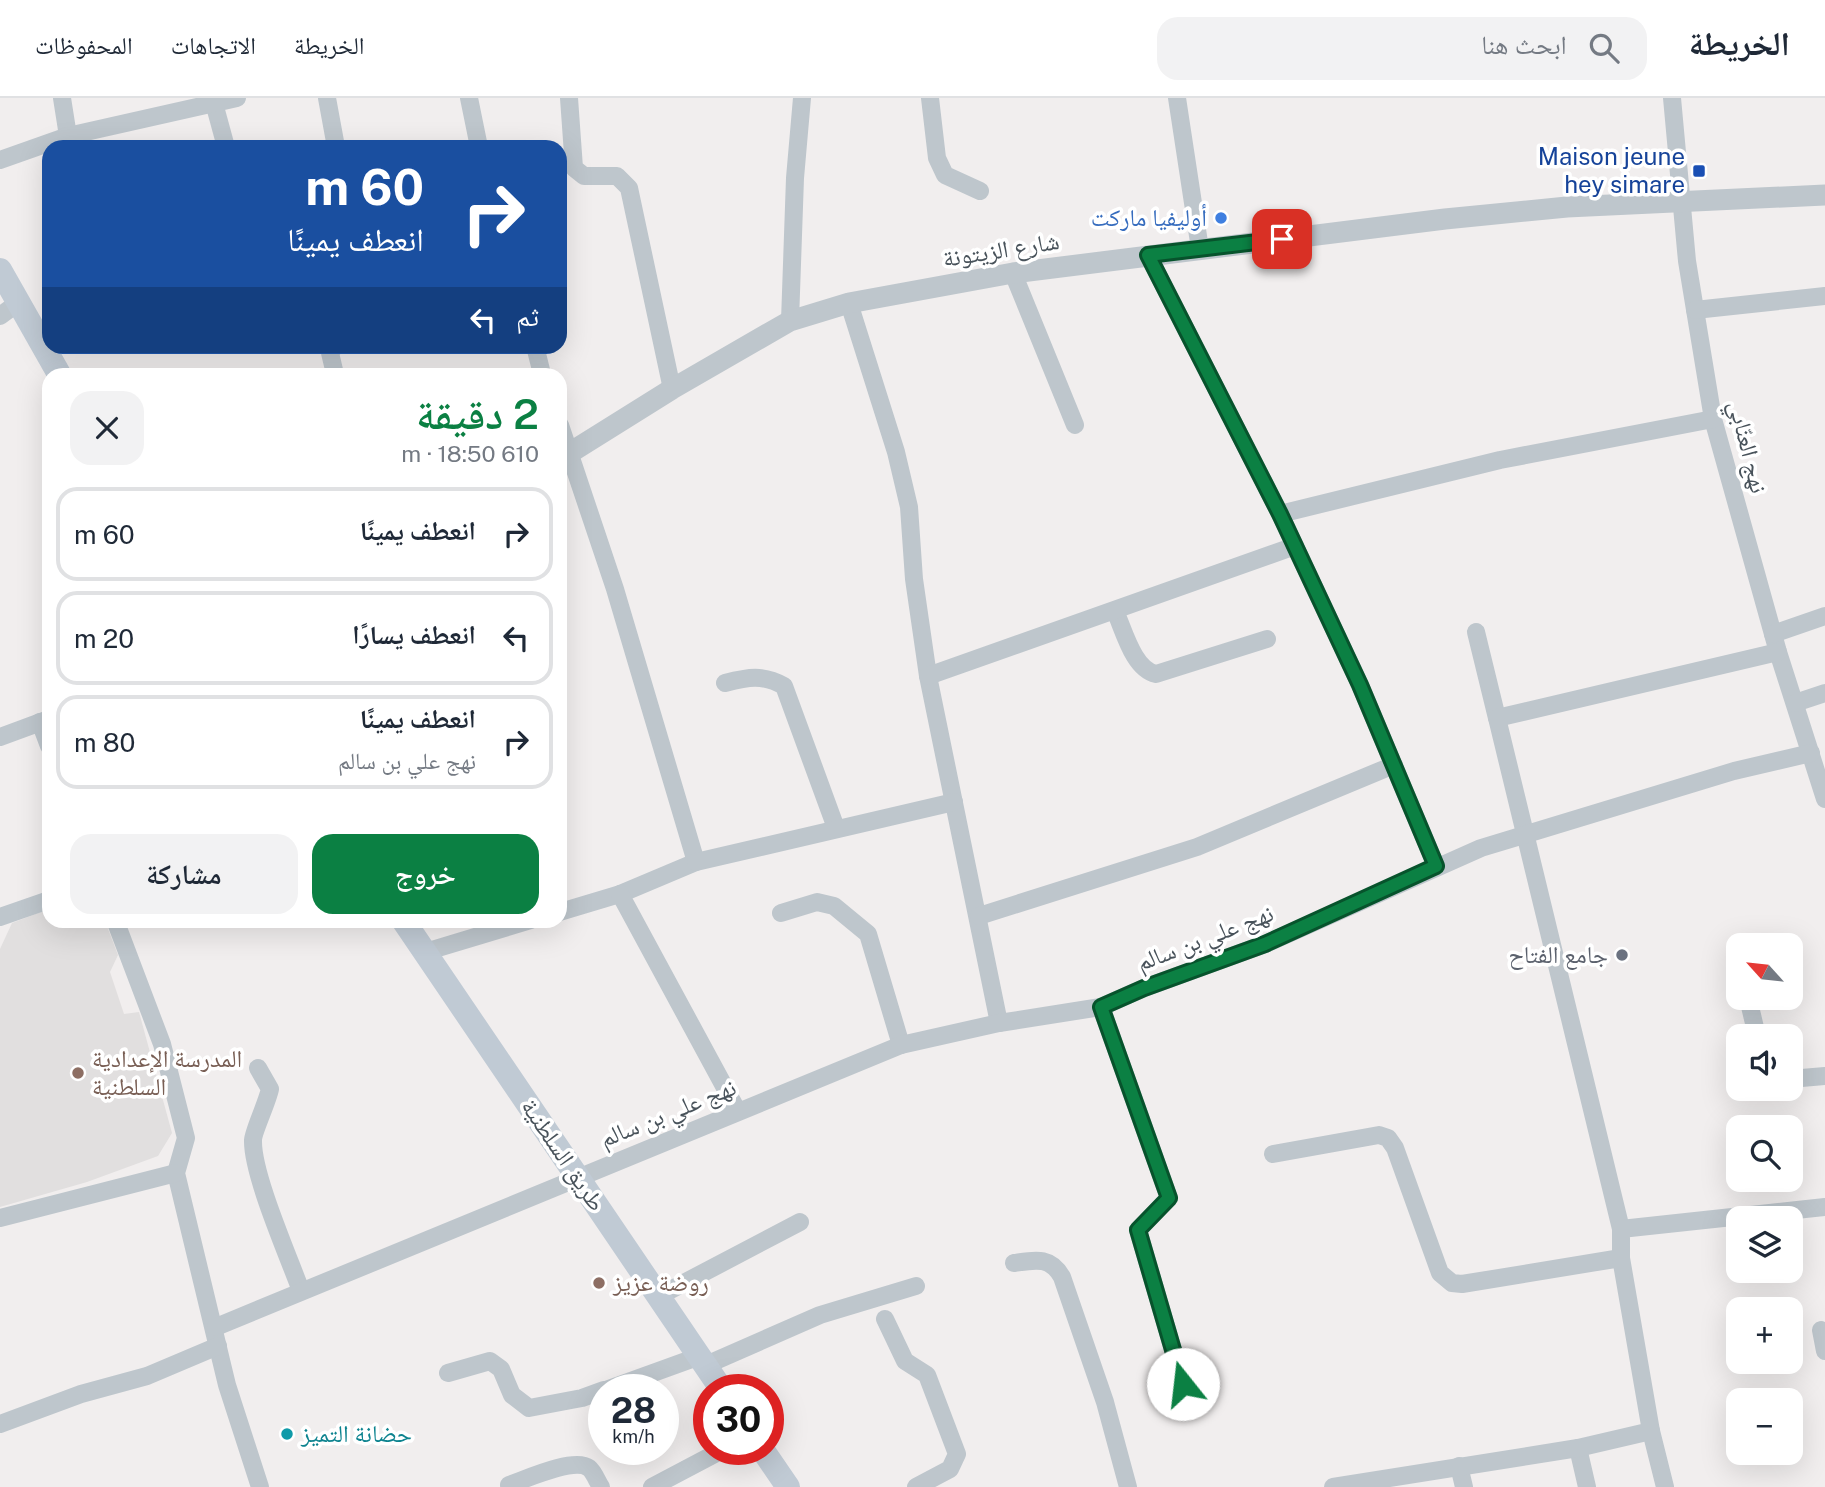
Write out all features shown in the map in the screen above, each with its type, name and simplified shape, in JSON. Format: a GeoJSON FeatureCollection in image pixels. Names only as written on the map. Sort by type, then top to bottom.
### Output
{"type":"FeatureCollection","features":[{"type":"Feature","properties":{"kind":"main road"},"geometry":{"type":"LineString","coordinates":[[0,270],[9,309],[42,352]]}},
{"type":"Feature","properties":{"kind":"main road"},"geometry":{"type":"LineString","coordinates":[[44,354],[54,368]]}},
{"type":"Feature","properties":{"kind":"main road","name":"طريق السلطنية"},"geometry":{"type":"LineString","coordinates":[[408,928],[712,1374]]}},
{"type":"Feature","properties":{"kind":"main road"},"geometry":{"type":"LineString","coordinates":[[773,1465],[788,1487]]}},
{"type":"Feature","properties":{"kind":"street"},"geometry":{"type":"LineString","coordinates":[[62,98],[68,136]]}},
{"type":"Feature","properties":{"kind":"street"},"geometry":{"type":"LineString","coordinates":[[57,140],[237,98]]}},
{"type":"Feature","properties":{"kind":"street"},"geometry":{"type":"LineString","coordinates":[[327,98],[335,140]]}},
{"type":"Feature","properties":{"kind":"street"},"geometry":{"type":"LineString","coordinates":[[469,98],[478,140]]}},
{"type":"Feature","properties":{"kind":"street"},"geometry":{"type":"LineString","coordinates":[[569,98],[574,168],[584,176],[617,176],[629,188],[672,389]]}},
{"type":"Feature","properties":{"kind":"street"},"geometry":{"type":"LineString","coordinates":[[790,321],[795,178],[802,98]]}},
{"type":"Feature","properties":{"kind":"street"},"geometry":{"type":"LineString","coordinates":[[930,98],[937,158],[945,176],[981,191]]}},
{"type":"Feature","properties":{"kind":"street"},"geometry":{"type":"LineString","coordinates":[[1177,98],[1200,249]]}},
{"type":"Feature","properties":{"kind":"street","name":"نهج العنّابي"},"geometry":{"type":"LineString","coordinates":[[1672,98],[1687,261],[1713,419],[1778,652],[1817,763],[1825,799]]}},
{"type":"Feature","properties":{"kind":"street"},"geometry":{"type":"LineString","coordinates":[[214,103],[224,140]]}},
{"type":"Feature","properties":{"kind":"street"},"geometry":{"type":"LineString","coordinates":[[0,160],[42,145]]}},
{"type":"Feature","properties":{"kind":"street","name":"شارع الزيتونة"},"geometry":{"type":"LineString","coordinates":[[567,455],[672,389],[790,321],[849,303],[1013,273],[1567,207],[1825,195]]}},
{"type":"Feature","properties":{"kind":"street"},"geometry":{"type":"LineString","coordinates":[[1148,255],[1280,514],[1394,765],[1436,866]]}},
{"type":"Feature","properties":{"kind":"street"},"geometry":{"type":"LineString","coordinates":[[1013,273],[1075,425]]}},
{"type":"Feature","properties":{"kind":"street"},"geometry":{"type":"LineString","coordinates":[[1695,310],[1825,296]]}},
{"type":"Feature","properties":{"kind":"street"},"geometry":{"type":"LineString","coordinates":[[849,303],[896,452],[909,507],[914,579],[928,676],[999,1023]]}},
{"type":"Feature","properties":{"kind":"street"},"geometry":{"type":"LineString","coordinates":[[1280,514],[1500,460],[1713,419]]}},
{"type":"Feature","properties":{"kind":"street"},"geometry":{"type":"LineString","coordinates":[[567,461],[615,589],[696,862]]}},
{"type":"Feature","properties":{"kind":"street"},"geometry":{"type":"LineString","coordinates":[[928,676],[1295,546]]}},
{"type":"Feature","properties":{"kind":"street"},"geometry":{"type":"LineString","coordinates":[[1115,611],[1138,662],[1145,671],[1156,674],[1267,639]]}},
{"type":"Feature","properties":{"kind":"street"},"geometry":{"type":"LineString","coordinates":[[1773,634],[1825,616]]}},
{"type":"Feature","properties":{"kind":"street"},"geometry":{"type":"LineString","coordinates":[[1476,632],[1527,833],[1621,1229],[1621,1258],[1651,1431],[1665,1487]]}},
{"type":"Feature","properties":{"kind":"street"},"geometry":{"type":"LineString","coordinates":[[1497,718],[1778,652]]}},
{"type":"Feature","properties":{"kind":"street"},"geometry":{"type":"LineString","coordinates":[[725,683],[750,677],[765,677],[784,686],[836,828]]}},
{"type":"Feature","properties":{"kind":"street"},"geometry":{"type":"LineString","coordinates":[[1795,703],[1825,693]]}},
{"type":"Feature","properties":{"kind":"street"},"geometry":{"type":"LineString","coordinates":[[0,737],[42,721]]}},
{"type":"Feature","properties":{"kind":"street","name":"نهج علي بن سالم"},"geometry":{"type":"LineString","coordinates":[[216,1327],[737,1110],[901,1045],[999,1023],[1101,1007],[1144,988],[1265,944],[1436,866],[1527,833],[1734,771],[1817,763]]}},
{"type":"Feature","properties":{"kind":"street"},"geometry":{"type":"LineString","coordinates":[[979,916],[1196,847],[1394,765]]}},
{"type":"Feature","properties":{"kind":"street"},"geometry":{"type":"LineString","coordinates":[[567,910],[620,894],[696,862],[954,802]]}},
{"type":"Feature","properties":{"kind":"street"},"geometry":{"type":"LineString","coordinates":[[620,894],[737,1110]]}},
{"type":"Feature","properties":{"kind":"street"},"geometry":{"type":"LineString","coordinates":[[0,917],[42,902]]}},
{"type":"Feature","properties":{"kind":"street"},"geometry":{"type":"LineString","coordinates":[[781,913],[817,902],[834,906],[868,934],[901,1045]]}},
{"type":"Feature","properties":{"kind":"street"},"geometry":{"type":"LineString","coordinates":[[118,928],[162,1044],[186,1138],[176,1173],[216,1327],[218,1346],[260,1487]]}},
{"type":"Feature","properties":{"kind":"street"},"geometry":{"type":"LineString","coordinates":[[425,952],[504,928]]}},
{"type":"Feature","properties":{"kind":"street"},"geometry":{"type":"LineString","coordinates":[[1101,1007],[1169,1198],[1138,1230],[1183,1384]]}},
{"type":"Feature","properties":{"kind":"street"},"geometry":{"type":"LineString","coordinates":[[258,1068],[270,1089],[265,1112],[253,1138],[255,1161],[301,1291]]}},
{"type":"Feature","properties":{"kind":"street"},"geometry":{"type":"LineString","coordinates":[[1803,1078],[1825,1076]]}},
{"type":"Feature","properties":{"kind":"street"},"geometry":{"type":"LineString","coordinates":[[1273,1154],[1379,1135],[1388,1138],[1395,1148],[1440,1273],[1452,1283],[1462,1284],[1621,1258]]}},
{"type":"Feature","properties":{"kind":"street"},"geometry":{"type":"LineString","coordinates":[[0,1218],[176,1173]]}},
{"type":"Feature","properties":{"kind":"street"},"geometry":{"type":"LineString","coordinates":[[1621,1229],[1825,1207]]}},
{"type":"Feature","properties":{"kind":"street"},"geometry":{"type":"LineString","coordinates":[[659,1296],[800,1222]]}},
{"type":"Feature","properties":{"kind":"street"},"geometry":{"type":"LineString","coordinates":[[1014,1264],[1041,1259],[1056,1265],[1105,1402],[1128,1487]]}},
{"type":"Feature","properties":{"kind":"street"},"geometry":{"type":"LineString","coordinates":[[657,1374],[703,1360],[820,1315],[916,1286]]}},
{"type":"Feature","properties":{"kind":"street"},"geometry":{"type":"LineString","coordinates":[[885,1319],[905,1360],[928,1375],[957,1454],[950,1469],[916,1487]]}},
{"type":"Feature","properties":{"kind":"street"},"geometry":{"type":"LineString","coordinates":[[1821,1330],[1825,1351]]}},
{"type":"Feature","properties":{"kind":"street"},"geometry":{"type":"LineString","coordinates":[[0,1424],[81,1394],[147,1377],[218,1346]]}},
{"type":"Feature","properties":{"kind":"street"},"geometry":{"type":"LineString","coordinates":[[448,1373],[490,1361],[501,1369],[512,1395],[529,1408],[588,1396]]}},
{"type":"Feature","properties":{"kind":"street"},"geometry":{"type":"LineString","coordinates":[[1333,1487],[1398,1482],[1460,1466],[1578,1448],[1651,1431]]}},
{"type":"Feature","properties":{"kind":"street"},"geometry":{"type":"LineString","coordinates":[[1578,1448],[1587,1487]]}},
{"type":"Feature","properties":{"kind":"street"},"geometry":{"type":"LineString","coordinates":[[509,1485],[567,1465],[580,1465],[590,1469],[601,1487]]}},
{"type":"Feature","properties":{"kind":"street"},"geometry":{"type":"LineString","coordinates":[[652,1487],[694,1465]]}},
{"type":"Feature","properties":{"kind":"street"},"geometry":{"type":"LineString","coordinates":[[1460,1466],[1464,1487]]}},
{"type":"Feature","properties":{"kind":"shaded area","name":"المدرسة الإعدادية السلطنية"},"geometry":{"type":"Polygon","coordinates":[[[42,912],[42,928],[108,928],[118,955],[110,972],[124,1014],[139,1012],[172,1133],[158,1156],[87,1182],[0,1207],[0,949],[12,923],[42,912]]]}},
{"type":"Feature","properties":{"kind":"place","name":"Maison jeune hey simare"},"geometry":{"type":"Point","coordinates":[1699,171]}},
{"type":"Feature","properties":{"kind":"place","name":"أوليفيا ماركت"},"geometry":{"type":"Point","coordinates":[1221,218]}},
{"type":"Feature","properties":{"kind":"place","name":"جامع الفتاح"},"geometry":{"type":"Point","coordinates":[1622,955]}},
{"type":"Feature","properties":{"kind":"place","name":"المدرسة الإعدادية السلطنية"},"geometry":{"type":"Point","coordinates":[78,1073]}},
{"type":"Feature","properties":{"kind":"place","name":"روضة عزيز"},"geometry":{"type":"Point","coordinates":[599,1283]}},
{"type":"Feature","properties":{"kind":"place","name":"حضانة التميز"},"geometry":{"type":"Point","coordinates":[287,1434]}},
{"type":"Feature","properties":{"kind":"route"},"geometry":{"type":"LineString","coordinates":[[1183,1384],[1138,1230],[1169,1198],[1101,1007],[1144,988],[1209,967],[1265,944],[1436,866],[1360,685],[1280,514],[1213,388],[1148,255],[1282,239]]}}]}
